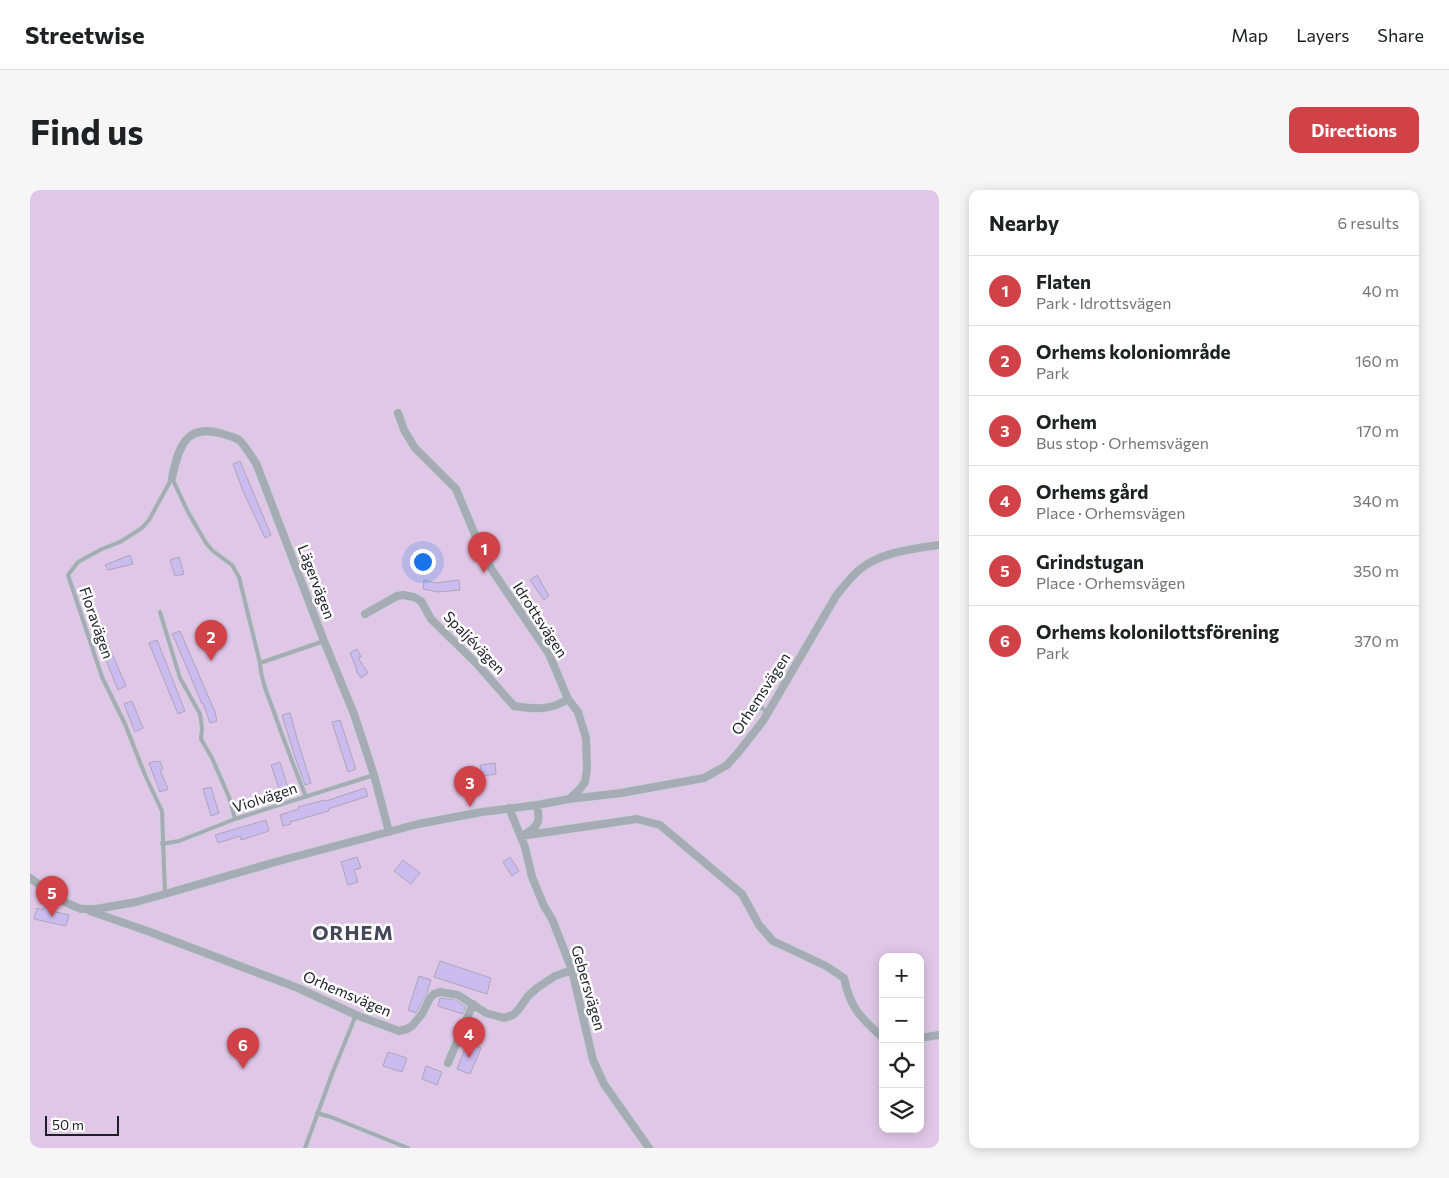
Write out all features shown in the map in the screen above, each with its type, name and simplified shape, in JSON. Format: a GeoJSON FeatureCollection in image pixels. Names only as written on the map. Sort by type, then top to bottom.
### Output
{"type":"FeatureCollection","features":[{"type":"Feature","properties":{"kind":"street","name":"Idrottsvägen"},"geometry":{"type":"LineString","coordinates":[[398,413],[404,430],[415,448],[456,489],[484,556],[503,588],[549,654],[568,698],[578,712],[586,738],[587,768],[585,782],[569,799]]}},
{"type":"Feature","properties":{"kind":"street","name":"Lägervägen"},"geometry":{"type":"LineString","coordinates":[[172,478],[176,458],[182,444],[192,434],[204,431],[217,432],[239,440],[256,463],[354,714],[374,775],[389,832]]}},
{"type":"Feature","properties":{"kind":"street","name":"Orhemsvägen"},"geometry":{"type":"LineString","coordinates":[[81,909],[108,908],[165,894],[418,824],[509,808],[622,793],[704,778],[727,765],[764,721],[836,596],[847,581],[860,569],[881,557],[939,545]]}},
{"type":"Feature","properties":{"kind":"street","name":"Spaljévägen"},"geometry":{"type":"LineString","coordinates":[[364,614],[397,596],[414,597],[421,602],[431,619],[477,664],[514,706],[535,709],[550,707],[560,704],[568,698]]}},
{"type":"Feature","properties":{"kind":"street"},"geometry":{"type":"LineString","coordinates":[[521,836],[533,830],[540,818],[537,805]]}},
{"type":"Feature","properties":{"kind":"street"},"geometry":{"type":"LineString","coordinates":[[509,808],[521,836]]}},
{"type":"Feature","properties":{"kind":"street"},"geometry":{"type":"LineString","coordinates":[[521,836],[637,819],[660,825],[742,894],[760,925],[773,941],[826,966],[844,978],[846,993],[856,1012],[879,1034]]}},
{"type":"Feature","properties":{"kind":"street","name":"Gebersvägen"},"geometry":{"type":"LineString","coordinates":[[521,836],[532,877],[544,906],[552,919],[572,970],[594,1060],[604,1084],[650,1148]]}},
{"type":"Feature","properties":{"kind":"street","name":"Orhemsvägen"},"geometry":{"type":"LineString","coordinates":[[30,878],[58,898],[81,909],[142,928],[298,988],[356,1016],[399,1031],[412,1026],[434,994],[440,992],[458,995],[480,1010],[504,1018],[513,1015],[536,988],[555,976],[572,970]]}},
{"type":"Feature","properties":{"kind":"street"},"geometry":{"type":"LineString","coordinates":[[448,1063],[473,1004]]}},
{"type":"Feature","properties":{"kind":"street"},"geometry":{"type":"LineString","coordinates":[[924,1037],[939,1035]]}},
{"type":"Feature","properties":{"kind":"lane"},"geometry":{"type":"LineString","coordinates":[[172,478],[188,512],[206,543],[213,552],[232,565],[239,577],[269,699],[306,797]]}},
{"type":"Feature","properties":{"kind":"lane","name":"Floravägen"},"geometry":{"type":"LineString","coordinates":[[165,894],[162,810],[145,775],[125,724],[102,677],[68,575],[78,562],[120,542],[142,528],[149,520],[172,478]]}},
{"type":"Feature","properties":{"kind":"lane"},"geometry":{"type":"LineString","coordinates":[[160,612],[180,678],[200,714],[201,739],[212,758],[229,797],[235,819]]}},
{"type":"Feature","properties":{"kind":"lane"},"geometry":{"type":"LineString","coordinates":[[260,663],[324,641]]}},
{"type":"Feature","properties":{"kind":"lane"},"geometry":{"type":"LineString","coordinates":[[747,719],[761,707],[768,712]]}},
{"type":"Feature","properties":{"kind":"lane","name":"Violvägen"},"geometry":{"type":"LineString","coordinates":[[162,844],[179,841],[235,819],[374,775]]}},
{"type":"Feature","properties":{"kind":"lane"},"geometry":{"type":"LineString","coordinates":[[305,1148],[356,1016]]}},
{"type":"Feature","properties":{"kind":"lane"},"geometry":{"type":"LineString","coordinates":[[317,1113],[408,1148]]}},
{"type":"Feature","properties":{"kind":"shaded area"},"geometry":{"type":"Polygon","coordinates":[[[30,190],[939,190],[939,1148],[30,1148],[30,190]]]}},
{"type":"Feature","properties":{"kind":"building"},"geometry":{"type":"Polygon","coordinates":[[[240,461],[271,535],[265,538],[243,491],[233,464],[240,461]]]}},
{"type":"Feature","properties":{"kind":"building"},"geometry":{"type":"Polygon","coordinates":[[[130,555],[133,564],[108,570],[105,565],[130,555]]]}},
{"type":"Feature","properties":{"kind":"building"},"geometry":{"type":"Polygon","coordinates":[[[179,557],[184,574],[175,576],[170,560],[179,557]]]}},
{"type":"Feature","properties":{"kind":"building"},"geometry":{"type":"Polygon","coordinates":[[[537,575],[549,596],[544,600],[530,580],[537,575]]]}},
{"type":"Feature","properties":{"kind":"building"},"geometry":{"type":"Polygon","coordinates":[[[424,580],[436,583],[459,580],[460,590],[438,592],[423,589],[424,580]]]}},
{"type":"Feature","properties":{"kind":"building"},"geometry":{"type":"Polygon","coordinates":[[[180,631],[215,712],[217,721],[210,723],[172,634],[180,631]]]}},
{"type":"Feature","properties":{"kind":"building"},"geometry":{"type":"Polygon","coordinates":[[[105,637],[126,686],[118,690],[98,640],[105,637]]]}},
{"type":"Feature","properties":{"kind":"building"},"geometry":{"type":"Polygon","coordinates":[[[157,640],[185,711],[178,714],[149,643],[157,640]]]}},
{"type":"Feature","properties":{"kind":"building"},"geometry":{"type":"Polygon","coordinates":[[[357,649],[361,657],[358,658],[368,673],[361,678],[356,671],[350,653],[357,649]]]}},
{"type":"Feature","properties":{"kind":"building"},"geometry":{"type":"Polygon","coordinates":[[[132,701],[143,728],[135,732],[124,704],[132,701]]]}},
{"type":"Feature","properties":{"kind":"building"},"geometry":{"type":"Polygon","coordinates":[[[290,713],[311,783],[305,785],[282,715],[290,713]]]}},
{"type":"Feature","properties":{"kind":"building"},"geometry":{"type":"Polygon","coordinates":[[[340,720],[356,769],[348,772],[332,722],[340,720]]]}},
{"type":"Feature","properties":{"kind":"building"},"geometry":{"type":"Polygon","coordinates":[[[160,761],[163,769],[160,770],[168,789],[160,792],[149,763],[160,761]]]}},
{"type":"Feature","properties":{"kind":"building"},"geometry":{"type":"Polygon","coordinates":[[[280,762],[289,791],[281,794],[271,765],[280,762]]]}},
{"type":"Feature","properties":{"kind":"building"},"geometry":{"type":"Polygon","coordinates":[[[495,763],[496,774],[482,776],[480,765],[495,763]]]}},
{"type":"Feature","properties":{"kind":"building"},"geometry":{"type":"Polygon","coordinates":[[[211,787],[219,813],[211,816],[203,789],[211,787]]]}},
{"type":"Feature","properties":{"kind":"building"},"geometry":{"type":"Polygon","coordinates":[[[365,788],[368,796],[283,826],[280,815],[299,809],[298,807],[326,801],[365,788]]]}},
{"type":"Feature","properties":{"kind":"building"},"geometry":{"type":"Polygon","coordinates":[[[266,820],[269,831],[241,840],[240,836],[218,843],[215,835],[266,820]]]}},
{"type":"Feature","properties":{"kind":"building"},"geometry":{"type":"Polygon","coordinates":[[[357,857],[361,868],[354,870],[358,882],[348,885],[341,862],[357,857]]]}},
{"type":"Feature","properties":{"kind":"building"},"geometry":{"type":"Polygon","coordinates":[[[510,857],[519,871],[512,876],[503,862],[510,857]]]}},
{"type":"Feature","properties":{"kind":"building"},"geometry":{"type":"Polygon","coordinates":[[[403,860],[420,873],[411,884],[394,871],[403,860]]]}},
{"type":"Feature","properties":{"kind":"building"},"geometry":{"type":"Polygon","coordinates":[[[44,907],[69,915],[66,926],[34,919],[37,908],[43,910],[44,907]]]}},
{"type":"Feature","properties":{"kind":"building"},"geometry":{"type":"Polygon","coordinates":[[[440,961],[491,978],[487,994],[434,977],[440,961]]]}},
{"type":"Feature","properties":{"kind":"building"},"geometry":{"type":"Polygon","coordinates":[[[419,976],[431,980],[427,993],[416,1013],[408,1010],[419,976]]]}},
{"type":"Feature","properties":{"kind":"building"},"geometry":{"type":"Polygon","coordinates":[[[440,998],[456,1000],[466,1007],[463,1014],[438,1006],[440,998]]]}},
{"type":"Feature","properties":{"kind":"building"},"geometry":{"type":"Polygon","coordinates":[[[467,1043],[481,1048],[470,1074],[457,1069],[467,1043]]]}},
{"type":"Feature","properties":{"kind":"building"},"geometry":{"type":"Polygon","coordinates":[[[388,1052],[407,1058],[402,1072],[383,1066],[388,1052]]]}},
{"type":"Feature","properties":{"kind":"building"},"geometry":{"type":"Polygon","coordinates":[[[426,1066],[442,1072],[437,1085],[422,1079],[426,1066]]]}},
{"type":"Feature","properties":{"kind":"place","name":"Flaten"},"geometry":{"type":"Point","coordinates":[484,573]}},
{"type":"Feature","properties":{"kind":"place","name":"Orhems koloniområde"},"geometry":{"type":"Point","coordinates":[211,661]}},
{"type":"Feature","properties":{"kind":"place","name":"Orhem"},"geometry":{"type":"Point","coordinates":[470,807]}},
{"type":"Feature","properties":{"kind":"place","name":"Grindstugan"},"geometry":{"type":"Point","coordinates":[52,917]}},
{"type":"Feature","properties":{"kind":"place","name":"Orhems gård"},"geometry":{"type":"Point","coordinates":[469,1058]}},
{"type":"Feature","properties":{"kind":"place","name":"Orhems kolonilottsförening"},"geometry":{"type":"Point","coordinates":[243,1069]}},
{"type":"Feature","properties":{"kind":"district","name":"ORHEM"},"geometry":{"type":"Point","coordinates":[353,933]}}]}
